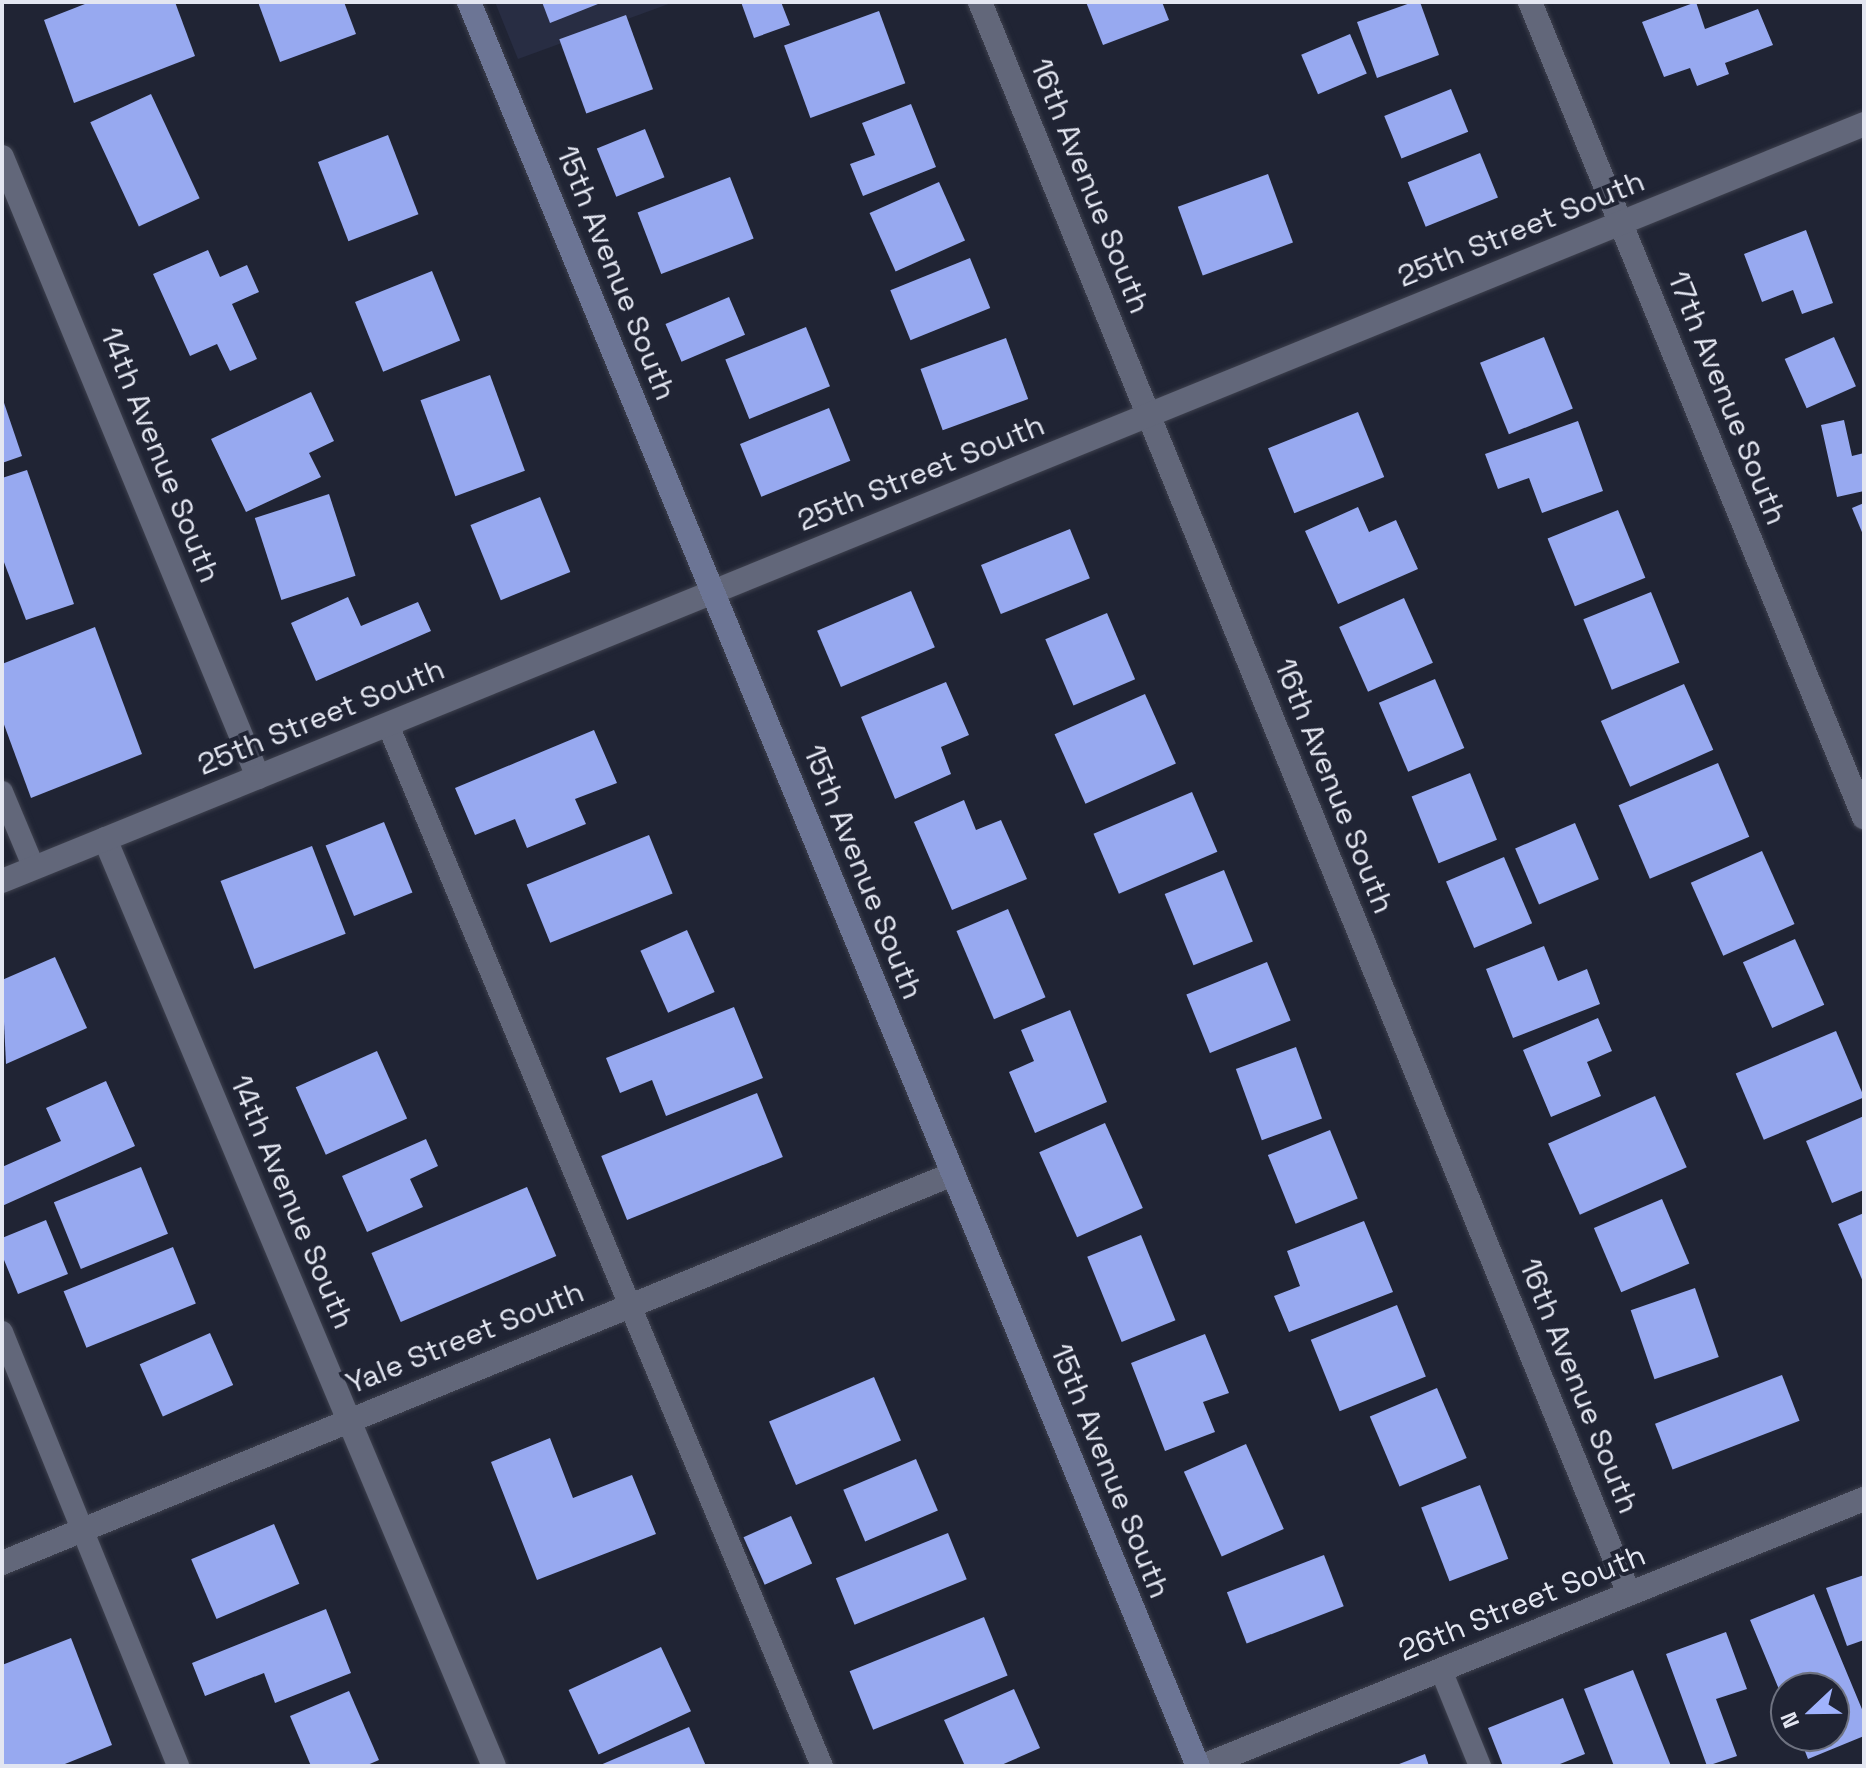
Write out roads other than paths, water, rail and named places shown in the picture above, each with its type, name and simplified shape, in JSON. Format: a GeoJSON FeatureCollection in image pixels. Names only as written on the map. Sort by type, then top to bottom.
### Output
{"type":"FeatureCollection","features":[{"type":"Feature","properties":{"kind":"street","name":"15th Avenue South"},"geometry":{"type":"LineString","coordinates":[[469,2],[1200,1766]]}},
{"type":"Feature","properties":{"kind":"street","name":"16th Avenue South"},"geometry":{"type":"LineString","coordinates":[[980,2],[1629,1594]]}},
{"type":"Feature","properties":{"kind":"street","name":"17th Avenue South"},"geometry":{"type":"LineString","coordinates":[[1530,2],[1864,817]]}},
{"type":"Feature","properties":{"kind":"street","name":"25th Street South"},"geometry":{"type":"LineString","coordinates":[[2,881],[1864,124]]}},
{"type":"Feature","properties":{"kind":"street","name":"14th Avenue South"},"geometry":{"type":"LineString","coordinates":[[2,157],[258,777]]}},
{"type":"Feature","properties":{"kind":"street","name":"14th Avenue South"},"geometry":{"type":"LineString","coordinates":[[105,839],[494,1766]]}},
{"type":"Feature","properties":{"kind":"street","name":"Yale Street South"},"geometry":{"type":"LineString","coordinates":[[2,1563],[953,1174]]}},
{"type":"Feature","properties":{"kind":"street","name":"26th Street South"},"geometry":{"type":"LineString","coordinates":[[1200,1766],[1864,1499]]}},
{"type":"Feature","properties":{"kind":"lane"},"geometry":{"type":"LineString","coordinates":[[388,725],[822,1766]]}},
{"type":"Feature","properties":{"kind":"lane"},"geometry":{"type":"LineString","coordinates":[[2,792],[34,868]]}},
{"type":"Feature","properties":{"kind":"lane"},"geometry":{"type":"LineString","coordinates":[[2,1332],[178,1766]]}},
{"type":"Feature","properties":{"kind":"lane"},"geometry":{"type":"LineString","coordinates":[[1441,1670],[1480,1766]]}}]}
